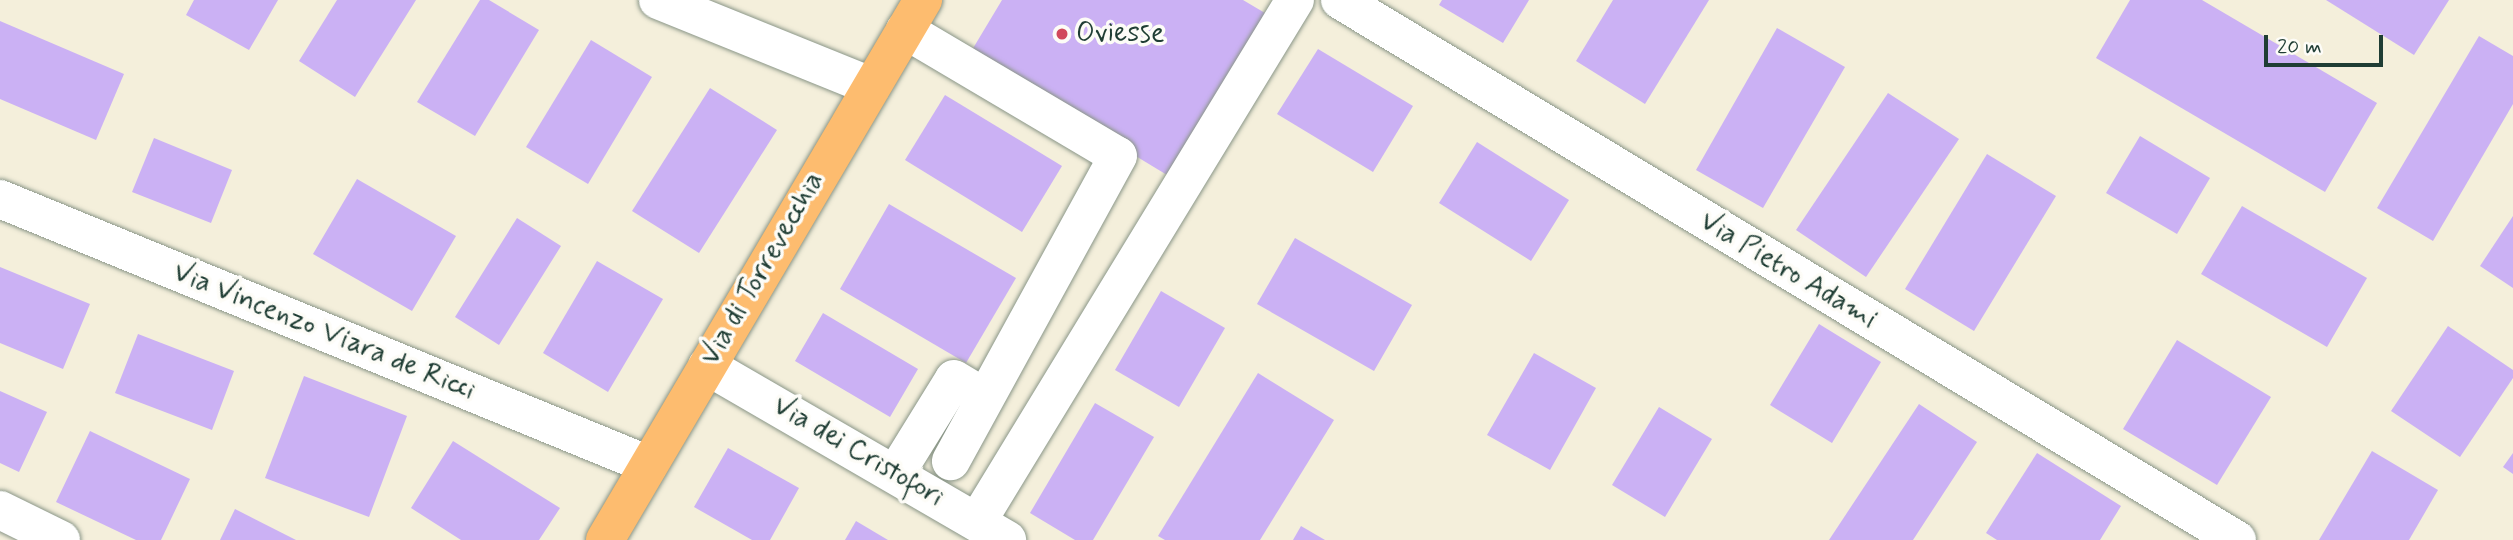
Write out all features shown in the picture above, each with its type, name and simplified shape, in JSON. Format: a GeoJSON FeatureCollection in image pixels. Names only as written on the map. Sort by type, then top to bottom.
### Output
{"type":"FeatureCollection","features":[{"type":"Feature","properties":{"kind":"main road","name":"Via di Torrevecchia"},"geometry":{"type":"LineString","coordinates":[[605,540],[914,15]]}},
{"type":"Feature","properties":{"kind":"street"},"geometry":{"type":"LineString","coordinates":[[658,0],[871,86]]}},
{"type":"Feature","properties":{"kind":"street"},"geometry":{"type":"LineString","coordinates":[[992,531],[1295,0]]}},
{"type":"Feature","properties":{"kind":"street","name":"Via Pietro Adami"},"geometry":{"type":"LineString","coordinates":[[1340,0],[2237,540]]}},
{"type":"Feature","properties":{"kind":"street"},"geometry":{"type":"LineString","coordinates":[[914,15],[1118,156],[951,461]]}},
{"type":"Feature","properties":{"kind":"street","name":"Via Vincenzo Viara de Ricci"},"geometry":{"type":"LineString","coordinates":[[0,199],[649,464]]}},
{"type":"Feature","properties":{"kind":"street","name":"Via dei Cristofori"},"geometry":{"type":"LineString","coordinates":[[707,366],[897,473],[992,531]]}},
{"type":"Feature","properties":{"kind":"street"},"geometry":{"type":"LineString","coordinates":[[897,473],[954,379],[984,397]]}},
{"type":"Feature","properties":{"kind":"street"},"geometry":{"type":"LineString","coordinates":[[0,510],[61,540]]}},
{"type":"Feature","properties":{"kind":"building"},"geometry":{"type":"Polygon","coordinates":[[[194,0],[278,0],[249,50],[186,15],[194,0]]]}},
{"type":"Feature","properties":{"kind":"building"},"geometry":{"type":"Polygon","coordinates":[[[337,0],[416,0],[355,97],[299,61],[337,0]]]}},
{"type":"Feature","properties":{"kind":"building"},"geometry":{"type":"Polygon","coordinates":[[[480,0],[489,0],[539,30],[475,136],[417,102],[480,0]]]}},
{"type":"Feature","properties":{"kind":"building"},"geometry":{"type":"Polygon","coordinates":[[[1002,0],[1243,0],[1270,16],[1172,178],[969,55],[1002,0]]]}},
{"type":"Feature","properties":{"kind":"building"},"geometry":{"type":"Polygon","coordinates":[[[1442,0],[1529,0],[1503,43],[1439,5],[1442,0]]]}},
{"type":"Feature","properties":{"kind":"building"},"geometry":{"type":"Polygon","coordinates":[[[1613,0],[1709,0],[1645,104],[1576,61],[1613,0]]]}},
{"type":"Feature","properties":{"kind":"building"},"geometry":{"type":"Polygon","coordinates":[[[2130,0],[2202,0],[2377,103],[2325,192],[2096,58],[2130,0]]]}},
{"type":"Feature","properties":{"kind":"building"},"geometry":{"type":"Polygon","coordinates":[[[2326,0],[2449,0],[2414,55],[2326,0]]]}},
{"type":"Feature","properties":{"kind":"building"},"geometry":{"type":"Polygon","coordinates":[[[0,21],[124,74],[96,140],[0,99],[0,21]]]}},
{"type":"Feature","properties":{"kind":"building"},"geometry":{"type":"Polygon","coordinates":[[[1777,28],[1845,67],[1763,208],[1696,170],[1777,28]]]}},
{"type":"Feature","properties":{"kind":"building"},"geometry":{"type":"Polygon","coordinates":[[[2479,36],[2513,56],[2513,104],[2433,241],[2377,208],[2479,36]]]}},
{"type":"Feature","properties":{"kind":"building"},"geometry":{"type":"Polygon","coordinates":[[[591,40],[652,77],[588,184],[526,147],[591,40]]]}},
{"type":"Feature","properties":{"kind":"building"},"geometry":{"type":"Polygon","coordinates":[[[1318,49],[1413,106],[1373,172],[1277,114],[1318,49]]]}},
{"type":"Feature","properties":{"kind":"building"},"geometry":{"type":"Polygon","coordinates":[[[710,88],[777,130],[699,253],[632,211],[710,88]]]}},
{"type":"Feature","properties":{"kind":"building"},"geometry":{"type":"Polygon","coordinates":[[[1888,93],[1959,139],[1866,277],[1796,230],[1888,93]]]}},
{"type":"Feature","properties":{"kind":"building"},"geometry":{"type":"Polygon","coordinates":[[[945,95],[1062,166],[1022,232],[905,160],[945,95]]]}},
{"type":"Feature","properties":{"kind":"building"},"geometry":{"type":"Polygon","coordinates":[[[2140,136],[2210,178],[2177,234],[2106,193],[2140,136]]]}},
{"type":"Feature","properties":{"kind":"building"},"geometry":{"type":"Polygon","coordinates":[[[154,138],[232,170],[211,223],[132,192],[154,138]]]}},
{"type":"Feature","properties":{"kind":"building"},"geometry":{"type":"Polygon","coordinates":[[[1477,142],[1569,200],[1531,261],[1439,203],[1477,142]]]}},
{"type":"Feature","properties":{"kind":"building"},"geometry":{"type":"Polygon","coordinates":[[[1987,154],[2056,196],[1974,331],[1905,289],[1987,154]]]}},
{"type":"Feature","properties":{"kind":"building"},"geometry":{"type":"Polygon","coordinates":[[[357,179],[456,236],[412,311],[313,254],[357,179]]]}},
{"type":"Feature","properties":{"kind":"building"},"geometry":{"type":"Polygon","coordinates":[[[889,204],[1016,278],[966,363],[840,289],[889,204]]]}},
{"type":"Feature","properties":{"kind":"building"},"geometry":{"type":"Polygon","coordinates":[[[2242,206],[2367,278],[2327,347],[2201,274],[2242,206]]]}},
{"type":"Feature","properties":{"kind":"building"},"geometry":{"type":"Polygon","coordinates":[[[2513,216],[2513,288],[2480,266],[2513,216]]]}},
{"type":"Feature","properties":{"kind":"building"},"geometry":{"type":"Polygon","coordinates":[[[517,218],[561,246],[499,345],[455,317],[517,218]]]}},
{"type":"Feature","properties":{"kind":"building"},"geometry":{"type":"Polygon","coordinates":[[[1295,238],[1412,305],[1374,371],[1257,304],[1295,238]]]}},
{"type":"Feature","properties":{"kind":"building"},"geometry":{"type":"Polygon","coordinates":[[[597,261],[663,299],[608,392],[543,353],[597,261]]]}},
{"type":"Feature","properties":{"kind":"building"},"geometry":{"type":"Polygon","coordinates":[[[0,267],[90,304],[63,369],[0,343],[0,267]]]}},
{"type":"Feature","properties":{"kind":"building"},"geometry":{"type":"Polygon","coordinates":[[[1161,291],[1225,328],[1179,407],[1115,370],[1161,291]]]}},
{"type":"Feature","properties":{"kind":"building"},"geometry":{"type":"Polygon","coordinates":[[[823,313],[918,369],[890,417],[795,361],[823,313]]]}},
{"type":"Feature","properties":{"kind":"building"},"geometry":{"type":"Polygon","coordinates":[[[1819,324],[1881,362],[1832,443],[1770,405],[1819,324]]]}},
{"type":"Feature","properties":{"kind":"building"},"geometry":{"type":"Polygon","coordinates":[[[2448,326],[2513,370],[2513,378],[2460,457],[2391,411],[2448,326]]]}},
{"type":"Feature","properties":{"kind":"building"},"geometry":{"type":"Polygon","coordinates":[[[138,334],[234,371],[212,430],[115,393],[138,334]]]}},
{"type":"Feature","properties":{"kind":"building"},"geometry":{"type":"Polygon","coordinates":[[[2177,340],[2271,397],[2217,485],[2123,429],[2177,340]]]}},
{"type":"Feature","properties":{"kind":"building"},"geometry":{"type":"Polygon","coordinates":[[[1534,353],[1596,388],[1550,470],[1487,435],[1534,353]]]}},
{"type":"Feature","properties":{"kind":"building"},"geometry":{"type":"Polygon","coordinates":[[[1258,373],[1334,420],[1260,540],[1165,540],[1158,536],[1258,373]]]}},
{"type":"Feature","properties":{"kind":"building"},"geometry":{"type":"Polygon","coordinates":[[[304,376],[407,416],[369,517],[265,478],[304,376]]]}},
{"type":"Feature","properties":{"kind":"building"},"geometry":{"type":"Polygon","coordinates":[[[0,391],[47,412],[19,472],[0,463],[0,391]]]}},
{"type":"Feature","properties":{"kind":"building"},"geometry":{"type":"Polygon","coordinates":[[[1095,403],[1154,437],[1093,540],[1075,540],[1030,513],[1095,403]]]}},
{"type":"Feature","properties":{"kind":"building"},"geometry":{"type":"Polygon","coordinates":[[[1919,404],[1977,442],[1913,540],[1829,540],[1919,404]]]}},
{"type":"Feature","properties":{"kind":"building"},"geometry":{"type":"Polygon","coordinates":[[[1659,407],[1712,439],[1665,517],[1612,485],[1659,407]]]}},
{"type":"Feature","properties":{"kind":"building"},"geometry":{"type":"Polygon","coordinates":[[[90,431],[190,479],[161,540],[136,540],[56,502],[90,431]]]}},
{"type":"Feature","properties":{"kind":"building"},"geometry":{"type":"Polygon","coordinates":[[[453,441],[560,508],[539,540],[461,540],[411,508],[453,441]]]}},
{"type":"Feature","properties":{"kind":"building"},"geometry":{"type":"Polygon","coordinates":[[[728,448],[799,488],[770,540],[752,540],[694,507],[728,448]]]}},
{"type":"Feature","properties":{"kind":"building"},"geometry":{"type":"Polygon","coordinates":[[[2372,451],[2438,490],[2409,540],[2319,540],[2372,451]]]}},
{"type":"Feature","properties":{"kind":"building"},"geometry":{"type":"Polygon","coordinates":[[[2037,453],[2121,506],[2100,540],[1997,540],[1986,533],[2037,453]]]}},
{"type":"Feature","properties":{"kind":"building"},"geometry":{"type":"Polygon","coordinates":[[[2513,453],[2513,474],[2503,467],[2513,453]]]}},
{"type":"Feature","properties":{"kind":"building"},"geometry":{"type":"Polygon","coordinates":[[[235,509],[296,540],[220,540],[235,509]]]}},
{"type":"Feature","properties":{"kind":"building"},"geometry":{"type":"Polygon","coordinates":[[[856,521],[888,540],[845,540],[856,521]]]}},
{"type":"Feature","properties":{"kind":"building"},"geometry":{"type":"Polygon","coordinates":[[[1301,526],[1325,540],[1293,540],[1301,526]]]}},
{"type":"Feature","properties":{"kind":"place","name":"Oviesse"},"geometry":{"type":"Point","coordinates":[1062,34]}}]}
